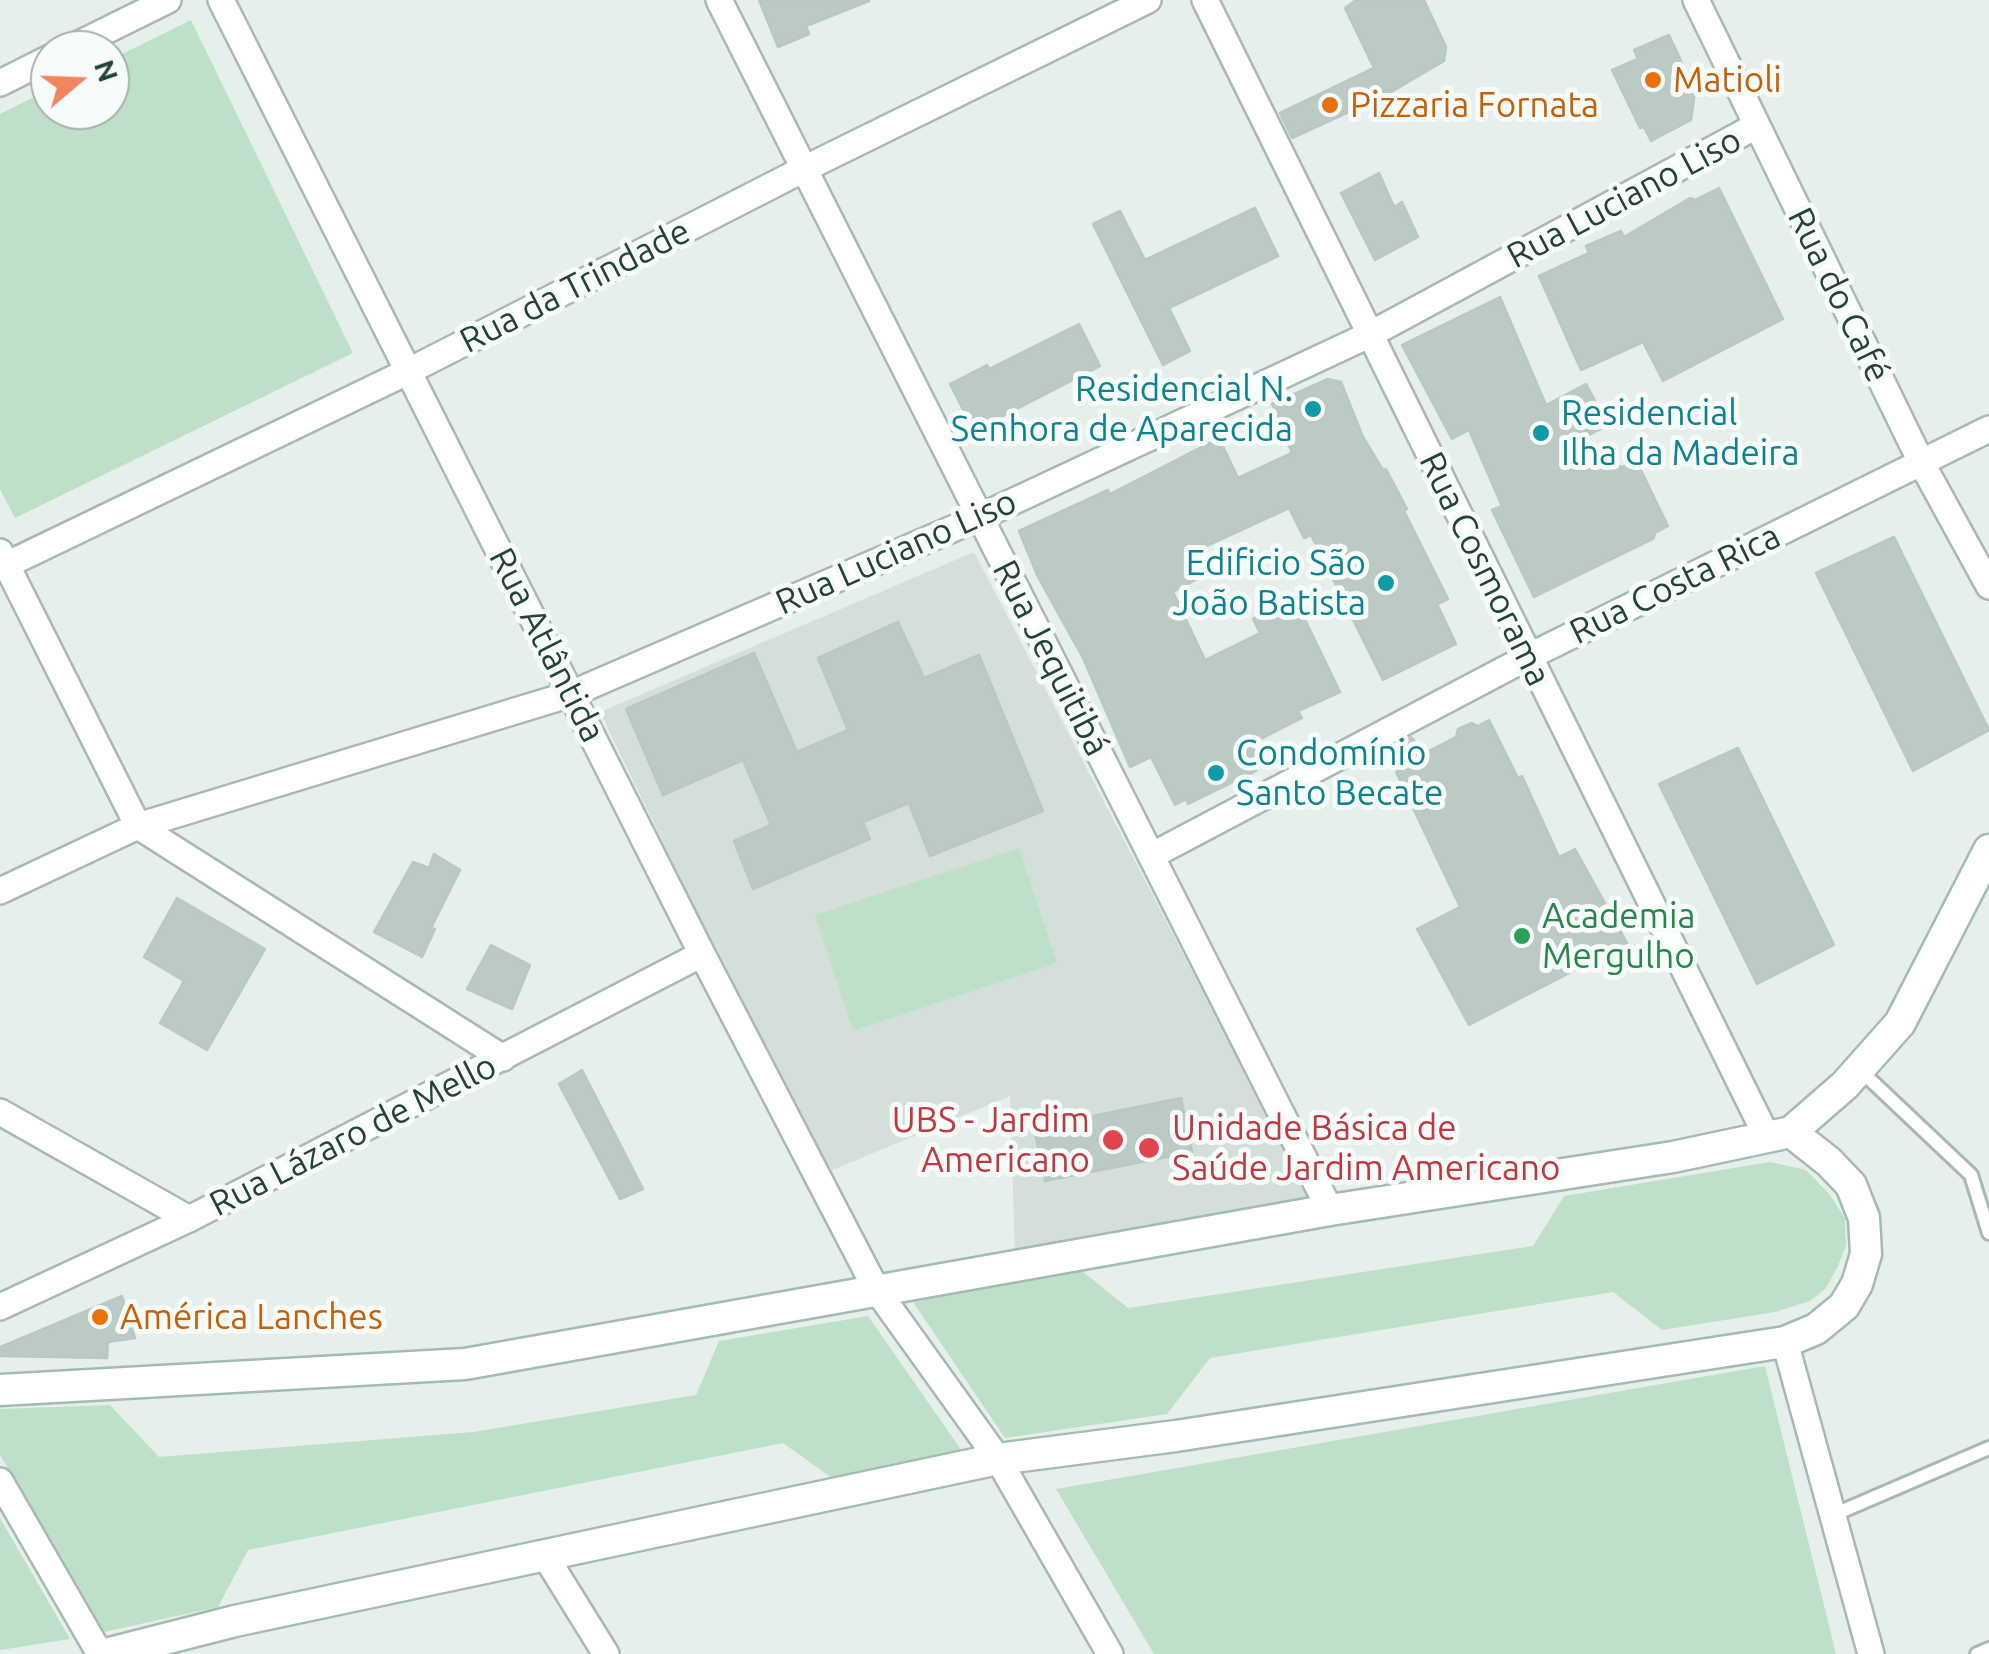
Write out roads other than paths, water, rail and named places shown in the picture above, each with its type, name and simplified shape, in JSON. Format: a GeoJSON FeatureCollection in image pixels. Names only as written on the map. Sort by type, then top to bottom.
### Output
{"type":"FeatureCollection","features":[{"type":"Feature","properties":{"kind":"main road"},"geometry":{"type":"LineString","coordinates":[[0,1390],[465,1364],[1330,1210],[1674,1158],[1779,1134],[1859,1070],[1900,1023],[1989,850]]}},
{"type":"Feature","properties":{"kind":"main road"},"geometry":{"type":"LineString","coordinates":[[103,1654],[234,1621],[998,1459],[1176,1436],[1785,1342],[1816,1330],[1844,1306],[1857,1284],[1866,1254],[1864,1218],[1851,1186],[1829,1162],[1779,1134]]}},
{"type":"Feature","properties":{"kind":"street"},"geometry":{"type":"LineString","coordinates":[[107,30],[168,0]]}},
{"type":"Feature","properties":{"kind":"street","name":"Rua Atlântida"},"geometry":{"type":"LineString","coordinates":[[221,0],[702,954],[876,1288],[998,1459],[1110,1654]]}},
{"type":"Feature","properties":{"kind":"street","name":"Rua Jequitibá"},"geometry":{"type":"LineString","coordinates":[[719,0],[1330,1210]]}},
{"type":"Feature","properties":{"kind":"street","name":"Rua da Trindade"},"geometry":{"type":"LineString","coordinates":[[2,562],[408,371],[1148,0]]}},
{"type":"Feature","properties":{"kind":"street","name":"Rua Cosmorama"},"geometry":{"type":"LineString","coordinates":[[1206,0],[1528,657],[1779,1134]]}},
{"type":"Feature","properties":{"kind":"street","name":"Rua do Café"},"geometry":{"type":"LineString","coordinates":[[1696,0],[1921,462],[1989,586]]}},
{"type":"Feature","properties":{"kind":"street"},"geometry":{"type":"LineString","coordinates":[[0,83],[30,68]]}},
{"type":"Feature","properties":{"kind":"street","name":"Rua Luciano Liso"},"geometry":{"type":"LineString","coordinates":[[0,891],[138,826],[572,694],[980,516],[1372,334],[1756,126]]}},
{"type":"Feature","properties":{"kind":"street","name":"Rua Costa Rica"},"geometry":{"type":"LineString","coordinates":[[1151,856],[1528,657],[1989,429]]}},
{"type":"Feature","properties":{"kind":"street"},"geometry":{"type":"LineString","coordinates":[[2,562],[138,826],[503,1058]]}},
{"type":"Feature","properties":{"kind":"street","name":"Rua Lázaro de Mello"},"geometry":{"type":"LineString","coordinates":[[0,1307],[189,1219],[702,954]]}},
{"type":"Feature","properties":{"kind":"street"},"geometry":{"type":"LineString","coordinates":[[0,1112],[189,1219]]}},
{"type":"Feature","properties":{"kind":"street"},"geometry":{"type":"LineString","coordinates":[[1785,1342],[1872,1654]]}},
{"type":"Feature","properties":{"kind":"street"},"geometry":{"type":"LineString","coordinates":[[0,1482],[103,1654]]}},
{"type":"Feature","properties":{"kind":"street"},"geometry":{"type":"LineString","coordinates":[[544,1554],[606,1654]]}},
{"type":"Feature","properties":{"kind":"lane"},"geometry":{"type":"LineString","coordinates":[[1859,1070],[1970,1175],[1989,1232]]}},
{"type":"Feature","properties":{"kind":"lane"},"geometry":{"type":"LineString","coordinates":[[1833,1515],[1989,1448]]}},
{"type":"Feature","properties":{"kind":"lane"},"geometry":{"type":"LineString","coordinates":[[1977,1654],[1989,1649]]}},
{"type":"Feature","properties":{"kind":"place","name":"Matioli"},"geometry":{"type":"Point","coordinates":[1653,80]}},
{"type":"Feature","properties":{"kind":"place","name":"Pizzaria Fornata"},"geometry":{"type":"Point","coordinates":[1330,105]}},
{"type":"Feature","properties":{"kind":"place","name":"Residencial N. Senhora de Aparecida"},"geometry":{"type":"Point","coordinates":[1313,409]}},
{"type":"Feature","properties":{"kind":"place","name":"Residencial Ilha da Madeira"},"geometry":{"type":"Point","coordinates":[1541,433]}},
{"type":"Feature","properties":{"kind":"place","name":"Edificio São João Batista"},"geometry":{"type":"Point","coordinates":[1386,583]}},
{"type":"Feature","properties":{"kind":"place","name":"Condomínio Santo Becate"},"geometry":{"type":"Point","coordinates":[1216,773]}},
{"type":"Feature","properties":{"kind":"place","name":"Academia Mergulho"},"geometry":{"type":"Point","coordinates":[1522,936]}},
{"type":"Feature","properties":{"kind":"place","name":"UBS - Jardim Americano"},"geometry":{"type":"Point","coordinates":[1113,1140]}},
{"type":"Feature","properties":{"kind":"place","name":"Unidade Básica de Saúde Jardim Americano"},"geometry":{"type":"Point","coordinates":[1149,1148]}},
{"type":"Feature","properties":{"kind":"place","name":"América Lanches"},"geometry":{"type":"Point","coordinates":[100,1317]}}]}
